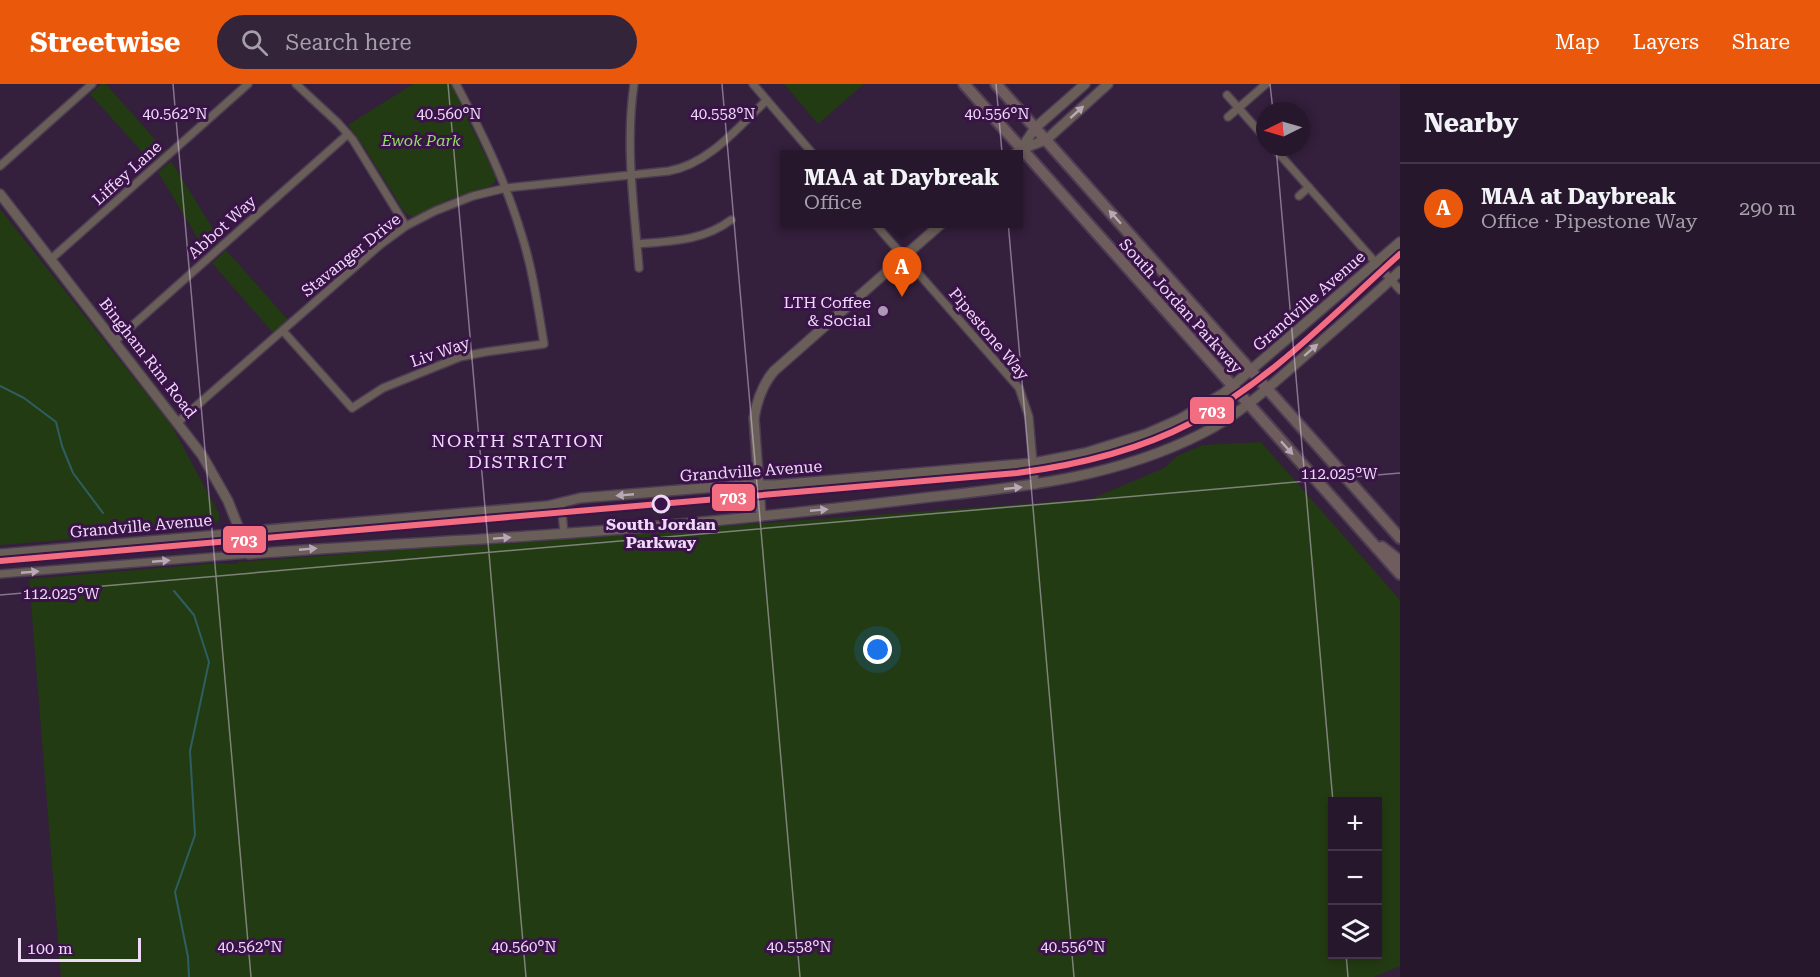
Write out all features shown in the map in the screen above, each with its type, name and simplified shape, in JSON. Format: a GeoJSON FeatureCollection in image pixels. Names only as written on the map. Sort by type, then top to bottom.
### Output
{"type":"FeatureCollection","features":[{"type":"Feature","properties":{"kind":"main road","name":"South Jordan Parkway"},"geometry":{"type":"LineString","coordinates":[[964,84],[1016,150]]}},
{"type":"Feature","properties":{"kind":"main road","name":"South Jordan Parkway"},"geometry":{"type":"LineString","coordinates":[[996,84],[1400,538]]}},
{"type":"Feature","properties":{"kind":"main road","name":"South Jordan Parkway"},"geometry":{"type":"LineString","coordinates":[[1023,157],[1249,404],[1400,574]]}},
{"type":"Feature","properties":{"kind":"main road"},"geometry":{"type":"LineString","coordinates":[[1361,530],[1400,561]]}},
{"type":"Feature","properties":{"kind":"street"},"geometry":{"type":"LineString","coordinates":[[0,166],[92,84]]}},
{"type":"Feature","properties":{"kind":"street","name":"Liffey Lane"},"geometry":{"type":"LineString","coordinates":[[51,259],[248,84]]}},
{"type":"Feature","properties":{"kind":"street"},"geometry":{"type":"LineString","coordinates":[[296,84],[348,134],[406,226]]}},
{"type":"Feature","properties":{"kind":"street"},"geometry":{"type":"LineString","coordinates":[[456,84],[487,144],[506,188]]}},
{"type":"Feature","properties":{"kind":"street"},"geometry":{"type":"LineString","coordinates":[[634,84],[629,131],[639,268]]}},
{"type":"Feature","properties":{"kind":"street"},"geometry":{"type":"LineString","coordinates":[[753,84],[810,150]]}},
{"type":"Feature","properties":{"kind":"street"},"geometry":{"type":"LineString","coordinates":[[1019,150],[1035,128],[1085,84]]}},
{"type":"Feature","properties":{"kind":"street"},"geometry":{"type":"LineString","coordinates":[[1023,150],[1046,140],[1108,84]]}},
{"type":"Feature","properties":{"kind":"street"},"geometry":{"type":"LineString","coordinates":[[1228,117],[1266,84]]}},
{"type":"Feature","properties":{"kind":"street"},"geometry":{"type":"LineString","coordinates":[[1227,95],[1256,128]]}},
{"type":"Feature","properties":{"kind":"street","name":"Stavanger Drive"},"geometry":{"type":"LineString","coordinates":[[178,422],[366,257],[406,226],[454,203],[506,188],[677,170],[699,161],[767,100]]}},
{"type":"Feature","properties":{"kind":"street","name":"Abbot Way"},"geometry":{"type":"LineString","coordinates":[[115,341],[348,134]]}},
{"type":"Feature","properties":{"kind":"street"},"geometry":{"type":"LineString","coordinates":[[1281,156],[1400,290]]}},
{"type":"Feature","properties":{"kind":"street"},"geometry":{"type":"LineString","coordinates":[[1299,196],[1309,187]]}},
{"type":"Feature","properties":{"kind":"street","name":"Liv Way"},"geometry":{"type":"LineString","coordinates":[[283,331],[352,408],[383,388],[459,357],[544,344],[538,302],[523,238],[506,188]]}},
{"type":"Feature","properties":{"kind":"street","name":"Bingham Rim Road"},"geometry":{"type":"LineString","coordinates":[[0,194],[178,422],[212,470],[228,501],[249,554]]}},
{"type":"Feature","properties":{"kind":"street"},"geometry":{"type":"LineString","coordinates":[[638,244],[695,238],[731,220]]}},
{"type":"Feature","properties":{"kind":"street","name":"Pipestone Way"},"geometry":{"type":"LineString","coordinates":[[878,228],[1019,388],[1029,417],[1035,485]]}},
{"type":"Feature","properties":{"kind":"street"},"geometry":{"type":"LineString","coordinates":[[761,516],[754,418],[759,395],[765,382],[774,371],[935,228]]}},
{"type":"Feature","properties":{"kind":"street","name":"Grandville Avenue"},"geometry":{"type":"LineString","coordinates":[[0,553],[536,507],[591,497],[742,484],[758,485],[878,477],[1033,463],[1086,453],[1146,435],[1196,410],[1232,387],[1400,242]]}},
{"type":"Feature","properties":{"kind":"street"},"geometry":{"type":"LineString","coordinates":[[0,574],[315,548],[564,533],[761,516],[1035,485],[1103,472],[1153,455],[1203,433],[1249,404],[1400,272]]}},
{"type":"Feature","properties":{"kind":"street"},"geometry":{"type":"LineString","coordinates":[[561,503],[564,533]]}},
{"type":"Feature","properties":{"kind":"green space"},"geometry":{"type":"Polygon","coordinates":[[[102,84],[106,84],[165,151],[152,163],[90,94],[102,84]]]}},
{"type":"Feature","properties":{"kind":"green space","name":"Ewok Park"},"geometry":{"type":"Polygon","coordinates":[[[413,84],[451,84],[496,177],[491,186],[452,198],[413,217],[405,213],[348,125],[413,84]]]}},
{"type":"Feature","properties":{"kind":"green space"},"geometry":{"type":"Polygon","coordinates":[[[784,84],[864,84],[818,124],[784,84]]]}},
{"type":"Feature","properties":{"kind":"green space"},"geometry":{"type":"Polygon","coordinates":[[[171,161],[220,240],[206,252],[158,172],[171,161]]]}},
{"type":"Feature","properties":{"kind":"green space"},"geometry":{"type":"Polygon","coordinates":[[[0,209],[172,426],[219,514],[219,520],[216,523],[202,528],[0,545],[0,209]]]}},
{"type":"Feature","properties":{"kind":"green space"},"geometry":{"type":"Polygon","coordinates":[[[226,250],[288,320],[274,334],[212,263],[226,250]]]}},
{"type":"Feature","properties":{"kind":"green space"},"geometry":{"type":"Polygon","coordinates":[[[1261,442],[1400,600],[1400,966],[1374,977],[61,977],[29,579],[1091,499],[1164,468],[1177,456],[1203,445],[1261,442]]]}},
{"type":"Feature","properties":{"kind":"waterway"},"geometry":{"type":"LineString","coordinates":[[0,386],[24,398],[56,422],[62,446],[73,473],[103,513]]}},
{"type":"Feature","properties":{"kind":"waterway"},"geometry":{"type":"LineString","coordinates":[[174,591],[194,615],[209,662],[190,751],[195,835],[175,892],[188,957],[189,977]]}},
{"type":"Feature","properties":{"kind":"transit line","name":"703"},"geometry":{"type":"LineString","coordinates":[[0,561],[1017,473],[1085,461],[1150,442],[1191,423],[1220,406],[1275,367],[1400,254]]}},
{"type":"Feature","properties":{"kind":"place","name":"MAA at Daybreak"},"geometry":{"type":"Point","coordinates":[902,297]}},
{"type":"Feature","properties":{"kind":"place","name":"LTH Coffee & Social"},"geometry":{"type":"Point","coordinates":[883,311]}},
{"type":"Feature","properties":{"kind":"place","name":"South Jordan Parkway"},"geometry":{"type":"Point","coordinates":[661,504]}},
{"type":"Feature","properties":{"kind":"district","name":"NORTH STATION DISTRICT"},"geometry":{"type":"Point","coordinates":[518,450]}}]}
